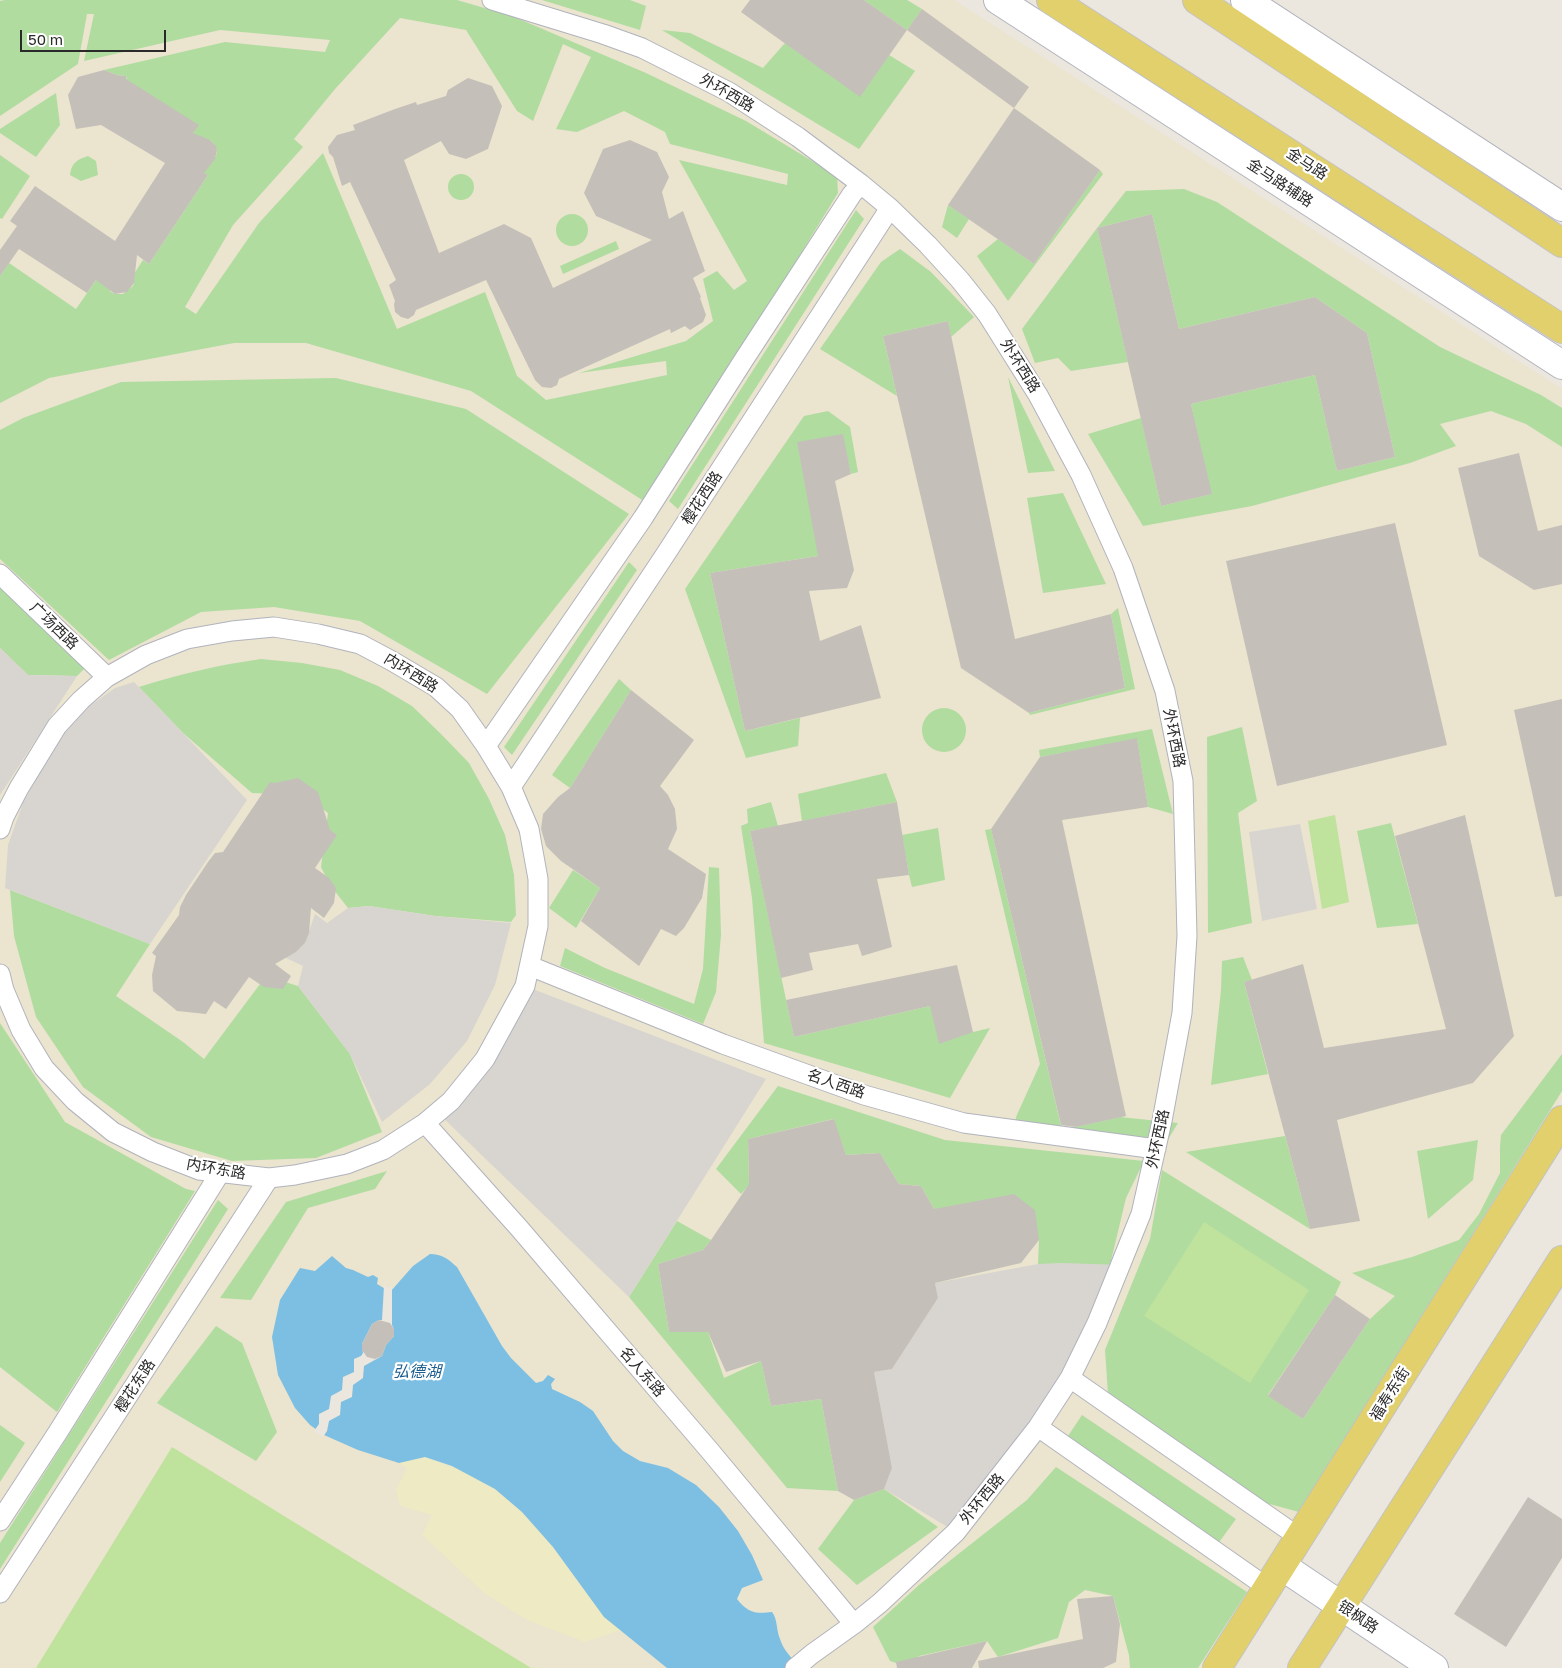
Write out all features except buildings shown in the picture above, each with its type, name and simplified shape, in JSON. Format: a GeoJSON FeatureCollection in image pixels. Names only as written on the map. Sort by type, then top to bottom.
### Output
{"type":"FeatureCollection","features":[{"type":"Feature","properties":{"kind":"main road","name":"金马路"},"geometry":{"type":"LineString","coordinates":[[1051,0],[1562,329]]}},
{"type":"Feature","properties":{"kind":"main road"},"geometry":{"type":"LineString","coordinates":[[1197,0],[1562,243]]}},
{"type":"Feature","properties":{"kind":"main road","name":"福寿东街"},"geometry":{"type":"LineString","coordinates":[[1217,1668],[1562,1120]]}},
{"type":"Feature","properties":{"kind":"main road"},"geometry":{"type":"LineString","coordinates":[[1302,1668],[1562,1260]]}},
{"type":"Feature","properties":{"kind":"street","name":"外环西路"},"geometry":{"type":"LineString","coordinates":[[492,0],[642,48],[728,92],[798,137],[861,184],[928,244],[960,280],[998,331],[1038,395],[1081,475],[1123,568],[1166,692],[1183,781],[1187,936],[1182,1013],[1170,1084],[1141,1214],[1097,1323],[1070,1378],[1038,1427],[956,1532],[880,1603],[795,1668]]}},
{"type":"Feature","properties":{"kind":"street","name":"金马路辅路"},"geometry":{"type":"LineString","coordinates":[[998,0],[1562,365]]}},
{"type":"Feature","properties":{"kind":"street"},"geometry":{"type":"LineString","coordinates":[[1245,0],[1562,207]]}},
{"type":"Feature","properties":{"kind":"street"},"geometry":{"type":"LineString","coordinates":[[486,746],[643,518],[743,360],[852,194],[861,184]]}},
{"type":"Feature","properties":{"kind":"street","name":"樱花西路"},"geometry":{"type":"LineString","coordinates":[[511,787],[666,555],[890,208]]}},
{"type":"Feature","properties":{"kind":"street","name":"广场西路"},"geometry":{"type":"LineString","coordinates":[[0,574],[107,677]]}},
{"type":"Feature","properties":{"kind":"street","name":"内环西路"},"geometry":{"type":"LineString","coordinates":[[0,829],[19,788],[57,726],[81,700],[107,677],[146,656],[186,639],[232,630],[274,627],[318,634],[360,644],[436,687],[460,709],[486,746],[511,787],[529,829],[538,879],[538,926],[525,986],[485,1060]]}},
{"type":"Feature","properties":{"kind":"street","name":"名人西路"},"geometry":{"type":"LineString","coordinates":[[530,966],[722,1044],[864,1095],[964,1123],[1156,1149]]}},
{"type":"Feature","properties":{"kind":"street","name":"内环东路"},"geometry":{"type":"LineString","coordinates":[[0,974],[4,990],[21,1030],[44,1068],[76,1101],[113,1132],[153,1152],[199,1170],[269,1178],[347,1164],[383,1150],[426,1123],[451,1101],[485,1060]]}},
{"type":"Feature","properties":{"kind":"street","name":"名人东路"},"geometry":{"type":"LineString","coordinates":[[426,1123],[519,1228],[710,1451],[854,1624]]}},
{"type":"Feature","properties":{"kind":"street"},"geometry":{"type":"LineString","coordinates":[[0,1521],[220,1173]]}},
{"type":"Feature","properties":{"kind":"street","name":"樱花东路"},"geometry":{"type":"LineString","coordinates":[[0,1593],[269,1178]]}},
{"type":"Feature","properties":{"kind":"street"},"geometry":{"type":"LineString","coordinates":[[1070,1378],[1300,1538]]}},
{"type":"Feature","properties":{"kind":"street"},"geometry":{"type":"LineString","coordinates":[[1038,1427],[1268,1588]]}},
{"type":"Feature","properties":{"kind":"street","name":"银枫路"},"geometry":{"type":"LineString","coordinates":[[1282,1566],[1434,1668]]}},
{"type":"Feature","properties":{"kind":"shaded area"},"geometry":{"type":"Polygon","coordinates":[[[0,0],[954,0],[1562,389],[1562,1099],[1303,1517],[1207,1668],[0,1668],[0,0]]]}},
{"type":"Feature","properties":{"kind":"shaded area"},"geometry":{"type":"Polygon","coordinates":[[[0,648],[28,675],[77,676],[0,795],[0,648]]]}},
{"type":"Feature","properties":{"kind":"shaded area"},"geometry":{"type":"Polygon","coordinates":[[[134,682],[247,800],[150,944],[5,888],[8,845],[23,803],[59,737],[87,708],[115,688],[134,682]]]}},
{"type":"Feature","properties":{"kind":"shaded area"},"geometry":{"type":"Polygon","coordinates":[[[1300,824],[1317,909],[1262,921],[1249,832],[1300,824]]]}},
{"type":"Feature","properties":{"kind":"shaded area"},"geometry":{"type":"Polygon","coordinates":[[[369,906],[435,916],[511,923],[495,985],[467,1041],[430,1084],[382,1122],[350,1054],[298,986],[303,966],[284,957],[296,952],[305,943],[315,914],[327,923],[348,908],[369,906]]]}},
{"type":"Feature","properties":{"kind":"shaded area"},"geometry":{"type":"Polygon","coordinates":[[[525,986],[766,1079],[629,1297],[438,1113],[525,986]]]}},
{"type":"Feature","properties":{"kind":"shaded area"},"geometry":{"type":"Polygon","coordinates":[[[1038,1264],[1122,1265],[1097,1323],[956,1532],[884,1489],[892,1468],[874,1372],[892,1369],[938,1298],[935,1283],[1038,1264]]]}},
{"type":"Feature","properties":{"kind":"green space"},"geometry":{"type":"Polygon","coordinates":[[[457,0],[512,16],[646,73],[746,121],[837,176],[838,193],[647,503],[471,391],[306,343],[234,343],[49,378],[0,403],[0,276],[9,263],[76,309],[99,276],[111,292],[123,294],[133,286],[134,274],[143,260],[149,264],[208,175],[201,172],[213,161],[217,153],[210,140],[190,138],[198,125],[129,93],[126,76],[104,70],[225,42],[325,52],[330,40],[220,30],[84,61],[94,14],[87,14],[78,64],[0,116],[0,1],[457,0]],[[400,18],[335,89],[294,139],[303,147],[233,225],[185,307],[196,314],[259,223],[323,153],[397,329],[485,292],[517,376],[546,400],[667,375],[666,361],[579,373],[686,341],[713,321],[703,279],[717,271],[734,290],[747,281],[679,160],[787,185],[788,174],[670,144],[665,132],[624,111],[577,132],[556,129],[591,57],[563,44],[533,121],[517,111],[466,30],[400,18]]]}},
{"type":"Feature","properties":{"kind":"green space"},"geometry":{"type":"Polygon","coordinates":[[[542,0],[630,0],[646,6],[640,30],[542,0]]]}},
{"type":"Feature","properties":{"kind":"green space"},"geometry":{"type":"Polygon","coordinates":[[[864,0],[907,0],[922,9],[907,30],[864,0]]]}},
{"type":"Feature","properties":{"kind":"green space"},"geometry":{"type":"Polygon","coordinates":[[[662,30],[690,33],[763,68],[785,43],[860,96],[889,55],[915,71],[859,149],[662,30]]]}},
{"type":"Feature","properties":{"kind":"green space"},"geometry":{"type":"Polygon","coordinates":[[[56,93],[60,125],[36,157],[0,133],[0,129],[56,93]]]}},
{"type":"Feature","properties":{"kind":"green space"},"geometry":{"type":"Polygon","coordinates":[[[0,155],[30,176],[2,219],[0,218],[0,155]]]}},
{"type":"Feature","properties":{"kind":"green space"},"geometry":{"type":"Polygon","coordinates":[[[88,156],[96,161],[98,175],[81,181],[70,175],[72,167],[76,162],[88,156]]]}},
{"type":"Feature","properties":{"kind":"green space"},"geometry":{"type":"Polygon","coordinates":[[[1100,170],[1103,174],[1008,301],[977,256],[998,239],[1034,264],[1100,170]]]}},
{"type":"Feature","properties":{"kind":"green space"},"geometry":{"type":"Polygon","coordinates":[[[461,174],[470,178],[474,187],[470,196],[461,200],[452,196],[448,187],[452,178],[461,174]]]}},
{"type":"Feature","properties":{"kind":"green space"},"geometry":{"type":"Polygon","coordinates":[[[1184,189],[1217,202],[1440,347],[1541,395],[1562,408],[1562,447],[1526,424],[1491,411],[1440,424],[1456,446],[1410,463],[1252,506],[1143,526],[1088,434],[1141,418],[1161,506],[1211,494],[1191,404],[1315,375],[1337,471],[1395,457],[1367,333],[1315,297],[1179,329],[1152,214],[1097,228],[1126,191],[1184,189]]]}},
{"type":"Feature","properties":{"kind":"green space"},"geometry":{"type":"Polygon","coordinates":[[[948,205],[969,219],[957,238],[942,227],[948,205]]]}},
{"type":"Feature","properties":{"kind":"green space"},"geometry":{"type":"Polygon","coordinates":[[[856,210],[864,219],[678,509],[669,501],[856,210]]]}},
{"type":"Feature","properties":{"kind":"green space"},"geometry":{"type":"Polygon","coordinates":[[[572,214],[583,219],[588,230],[583,241],[572,246],[561,241],[556,230],[561,219],[572,214]]]}},
{"type":"Feature","properties":{"kind":"green space"},"geometry":{"type":"Polygon","coordinates":[[[1097,228],[1128,362],[1071,371],[1058,358],[1035,363],[1022,329],[1097,228]]]}},
{"type":"Feature","properties":{"kind":"green space"},"geometry":{"type":"Polygon","coordinates":[[[616,241],[619,249],[563,274],[560,266],[616,241]]]}},
{"type":"Feature","properties":{"kind":"green space"},"geometry":{"type":"Polygon","coordinates":[[[900,249],[931,272],[974,317],[951,337],[948,321],[883,336],[897,396],[820,349],[881,262],[900,249]]]}},
{"type":"Feature","properties":{"kind":"green space"},"geometry":{"type":"Polygon","coordinates":[[[1008,377],[1055,471],[1028,473],[1008,377]]]}},
{"type":"Feature","properties":{"kind":"green space"},"geometry":{"type":"Polygon","coordinates":[[[336,378],[466,409],[629,514],[487,694],[360,621],[274,607],[201,612],[109,660],[0,559],[0,430],[23,418],[121,382],[336,378]]]}},
{"type":"Feature","properties":{"kind":"green space"},"geometry":{"type":"Polygon","coordinates":[[[828,411],[850,427],[858,472],[851,474],[842,434],[818,556],[710,573],[745,731],[800,718],[798,746],[746,758],[685,589],[804,416],[828,411]]]}},
{"type":"Feature","properties":{"kind":"green space"},"geometry":{"type":"Polygon","coordinates":[[[1063,493],[1106,584],[1043,593],[1027,498],[1063,493]]]}},
{"type":"Feature","properties":{"kind":"green space"},"geometry":{"type":"Polygon","coordinates":[[[629,562],[637,570],[512,755],[504,747],[629,562]]]}},
{"type":"Feature","properties":{"kind":"green space"},"geometry":{"type":"Polygon","coordinates":[[[0,582],[87,666],[77,676],[28,675],[0,648],[0,582]]]}},
{"type":"Feature","properties":{"kind":"green space"},"geometry":{"type":"Polygon","coordinates":[[[1118,608],[1135,689],[1030,715],[1029,713],[1125,688],[1111,614],[1118,608]]]}},
{"type":"Feature","properties":{"kind":"green space"},"geometry":{"type":"Polygon","coordinates":[[[261,659],[302,663],[340,670],[378,686],[412,706],[469,763],[489,799],[505,835],[514,875],[516,915],[511,922],[435,916],[369,906],[348,908],[330,885],[321,867],[328,813],[303,795],[252,793],[183,733],[139,687],[199,670],[261,659]]]}},
{"type":"Feature","properties":{"kind":"green space"},"geometry":{"type":"Polygon","coordinates":[[[619,679],[631,690],[570,788],[552,775],[619,679]]]}},
{"type":"Feature","properties":{"kind":"green space"},"geometry":{"type":"Polygon","coordinates":[[[940,708],[948,708],[960,714],[966,730],[960,746],[948,752],[940,752],[928,746],[922,734],[922,726],[928,714],[940,708]]]}},
{"type":"Feature","properties":{"kind":"green space"},"geometry":{"type":"Polygon","coordinates":[[[1242,727],[1257,801],[1238,813],[1252,923],[1208,933],[1207,737],[1242,727]]]}},
{"type":"Feature","properties":{"kind":"green space"},"geometry":{"type":"Polygon","coordinates":[[[1152,729],[1173,814],[1148,807],[1137,739],[1040,757],[1039,750],[1152,729]]]}},
{"type":"Feature","properties":{"kind":"green space"},"geometry":{"type":"Polygon","coordinates":[[[886,773],[897,802],[802,821],[798,794],[886,773]]]}},
{"type":"Feature","properties":{"kind":"green space"},"geometry":{"type":"Polygon","coordinates":[[[771,802],[778,826],[750,831],[794,1037],[930,1006],[973,1032],[990,1028],[950,1098],[764,1043],[752,898],[741,826],[748,823],[747,809],[771,802]]]}},
{"type":"Feature","properties":{"kind":"green space"},"geometry":{"type":"Polygon","coordinates":[[[1335,815],[1349,902],[1322,909],[1308,821],[1335,815]]]}},
{"type":"Feature","properties":{"kind":"green space"},"geometry":{"type":"Polygon","coordinates":[[[1391,823],[1418,924],[1377,928],[1357,831],[1391,823]]]}},
{"type":"Feature","properties":{"kind":"green space"},"geometry":{"type":"Polygon","coordinates":[[[938,828],[945,880],[912,887],[902,835],[938,828]]]}},
{"type":"Feature","properties":{"kind":"green space"},"geometry":{"type":"Polygon","coordinates":[[[991,829],[1062,1130],[1120,1117],[1178,1123],[1166,1143],[1015,1127],[1016,1117],[1040,1064],[985,830],[991,829]]]}},
{"type":"Feature","properties":{"kind":"green space"},"geometry":{"type":"Polygon","coordinates":[[[709,867],[719,868],[721,935],[716,992],[703,1024],[560,966],[565,948],[605,968],[694,1004],[703,969],[709,867]]]}},
{"type":"Feature","properties":{"kind":"green space"},"geometry":{"type":"Polygon","coordinates":[[[573,870],[600,888],[576,928],[549,908],[573,870]]]}},
{"type":"Feature","properties":{"kind":"green space"},"geometry":{"type":"Polygon","coordinates":[[[10,890],[150,944],[116,996],[183,1042],[204,1059],[266,976],[298,986],[350,1054],[382,1132],[316,1158],[232,1161],[151,1137],[83,1087],[36,1017],[14,936],[10,890]]]}},
{"type":"Feature","properties":{"kind":"green space"},"geometry":{"type":"Polygon","coordinates":[[[1243,957],[1252,980],[1244,982],[1268,1074],[1211,1085],[1221,990],[1222,961],[1243,957]]]}},
{"type":"Feature","properties":{"kind":"green space"},"geometry":{"type":"Polygon","coordinates":[[[0,1023],[65,1122],[186,1189],[195,1191],[57,1412],[0,1367],[0,1023]]]}},
{"type":"Feature","properties":{"kind":"green space"},"geometry":{"type":"Polygon","coordinates":[[[1562,1054],[1562,1091],[1299,1512],[1266,1503],[1108,1394],[1105,1350],[1150,1239],[1162,1170],[1341,1282],[1335,1295],[1268,1395],[1303,1419],[1370,1319],[1395,1296],[1352,1273],[1412,1257],[1459,1240],[1479,1214],[1500,1173],[1501,1135],[1562,1054]]]}},
{"type":"Feature","properties":{"kind":"green space"},"geometry":{"type":"Polygon","coordinates":[[[778,1086],[945,1140],[1144,1161],[1126,1198],[1110,1265],[1038,1264],[1039,1240],[934,1209],[921,1186],[899,1184],[880,1153],[846,1155],[833,1119],[748,1139],[749,1185],[741,1194],[716,1169],[778,1086]]]}},
{"type":"Feature","properties":{"kind":"green space"},"geometry":{"type":"Polygon","coordinates":[[[1285,1136],[1310,1229],[1186,1152],[1285,1136]]]}},
{"type":"Feature","properties":{"kind":"green space"},"geometry":{"type":"Polygon","coordinates":[[[1478,1140],[1473,1180],[1428,1219],[1417,1151],[1478,1140]]]}},
{"type":"Feature","properties":{"kind":"green space"},"geometry":{"type":"Polygon","coordinates":[[[387,1171],[375,1189],[308,1208],[251,1300],[220,1298],[286,1202],[387,1171]]]}},
{"type":"Feature","properties":{"kind":"green space"},"geometry":{"type":"Polygon","coordinates":[[[218,1200],[228,1209],[0,1569],[0,1543],[218,1200]]]}},
{"type":"Feature","properties":{"kind":"green space"},"geometry":{"type":"Polygon","coordinates":[[[677,1221],[711,1240],[703,1250],[658,1264],[669,1332],[708,1332],[724,1378],[761,1361],[771,1406],[821,1399],[838,1491],[787,1488],[629,1297],[677,1221]]]}},
{"type":"Feature","properties":{"kind":"green space"},"geometry":{"type":"Polygon","coordinates":[[[1204,1222],[1309,1290],[1250,1383],[1144,1316],[1204,1222]]]}},
{"type":"Feature","properties":{"kind":"green space"},"geometry":{"type":"Polygon","coordinates":[[[216,1326],[242,1343],[277,1432],[256,1461],[157,1403],[216,1326]]]}},
{"type":"Feature","properties":{"kind":"green space"},"geometry":{"type":"Polygon","coordinates":[[[1082,1415],[1236,1519],[1217,1545],[1068,1436],[1082,1415]]]}},
{"type":"Feature","properties":{"kind":"green space"},"geometry":{"type":"Polygon","coordinates":[[[0,1425],[25,1443],[0,1482],[0,1425]]]}},
{"type":"Feature","properties":{"kind":"green space"},"geometry":{"type":"Polygon","coordinates":[[[172,1447],[531,1668],[36,1668],[172,1447]]]}},
{"type":"Feature","properties":{"kind":"green space"},"geometry":{"type":"Polygon","coordinates":[[[1056,1467],[1247,1592],[1198,1668],[1130,1668],[1129,1655],[1113,1596],[1085,1590],[1069,1602],[1058,1638],[998,1657],[987,1641],[919,1656],[911,1668],[890,1661],[873,1627],[919,1585],[1027,1500],[1056,1467]]]}},
{"type":"Feature","properties":{"kind":"green space"},"geometry":{"type":"Polygon","coordinates":[[[884,1489],[938,1527],[857,1585],[818,1549],[854,1500],[884,1489]]]}},
{"type":"Feature","properties":{"kind":"sand"},"geometry":{"type":"Polygon","coordinates":[[[425,1457],[457,1469],[495,1489],[522,1512],[553,1547],[604,1617],[621,1630],[585,1642],[527,1620],[484,1593],[422,1535],[432,1515],[400,1506],[396,1489],[407,1469],[399,1463],[425,1457]]]}},
{"type":"Feature","properties":{"kind":"water","name":"弘德湖"},"geometry":{"type":"Polygon","coordinates":[[[430,1254],[445,1258],[457,1267],[502,1346],[536,1383],[543,1381],[548,1375],[555,1379],[551,1384],[552,1389],[580,1402],[593,1411],[613,1441],[623,1451],[640,1461],[668,1468],[696,1485],[719,1507],[738,1531],[752,1555],[763,1580],[742,1588],[737,1599],[753,1612],[772,1612],[781,1643],[800,1668],[667,1668],[604,1617],[553,1547],[522,1512],[495,1489],[452,1466],[425,1457],[399,1463],[358,1450],[324,1435],[310,1425],[295,1408],[278,1375],[272,1337],[280,1300],[300,1268],[315,1271],[332,1256],[346,1268],[368,1277],[373,1275],[378,1278],[377,1284],[391,1291],[413,1266],[430,1254]]]}},
{"type":"Feature","properties":{"kind":"pier"},"geometry":{"type":"Polygon","coordinates":[[[384,1286],[390,1288],[392,1286],[392,1325],[394,1336],[386,1345],[382,1356],[364,1366],[363,1378],[353,1385],[352,1397],[341,1402],[340,1415],[329,1421],[327,1431],[323,1437],[314,1431],[319,1424],[319,1414],[329,1409],[331,1396],[342,1390],[343,1377],[354,1372],[354,1359],[363,1353],[362,1344],[372,1324],[382,1320],[384,1286]]]}}]}
